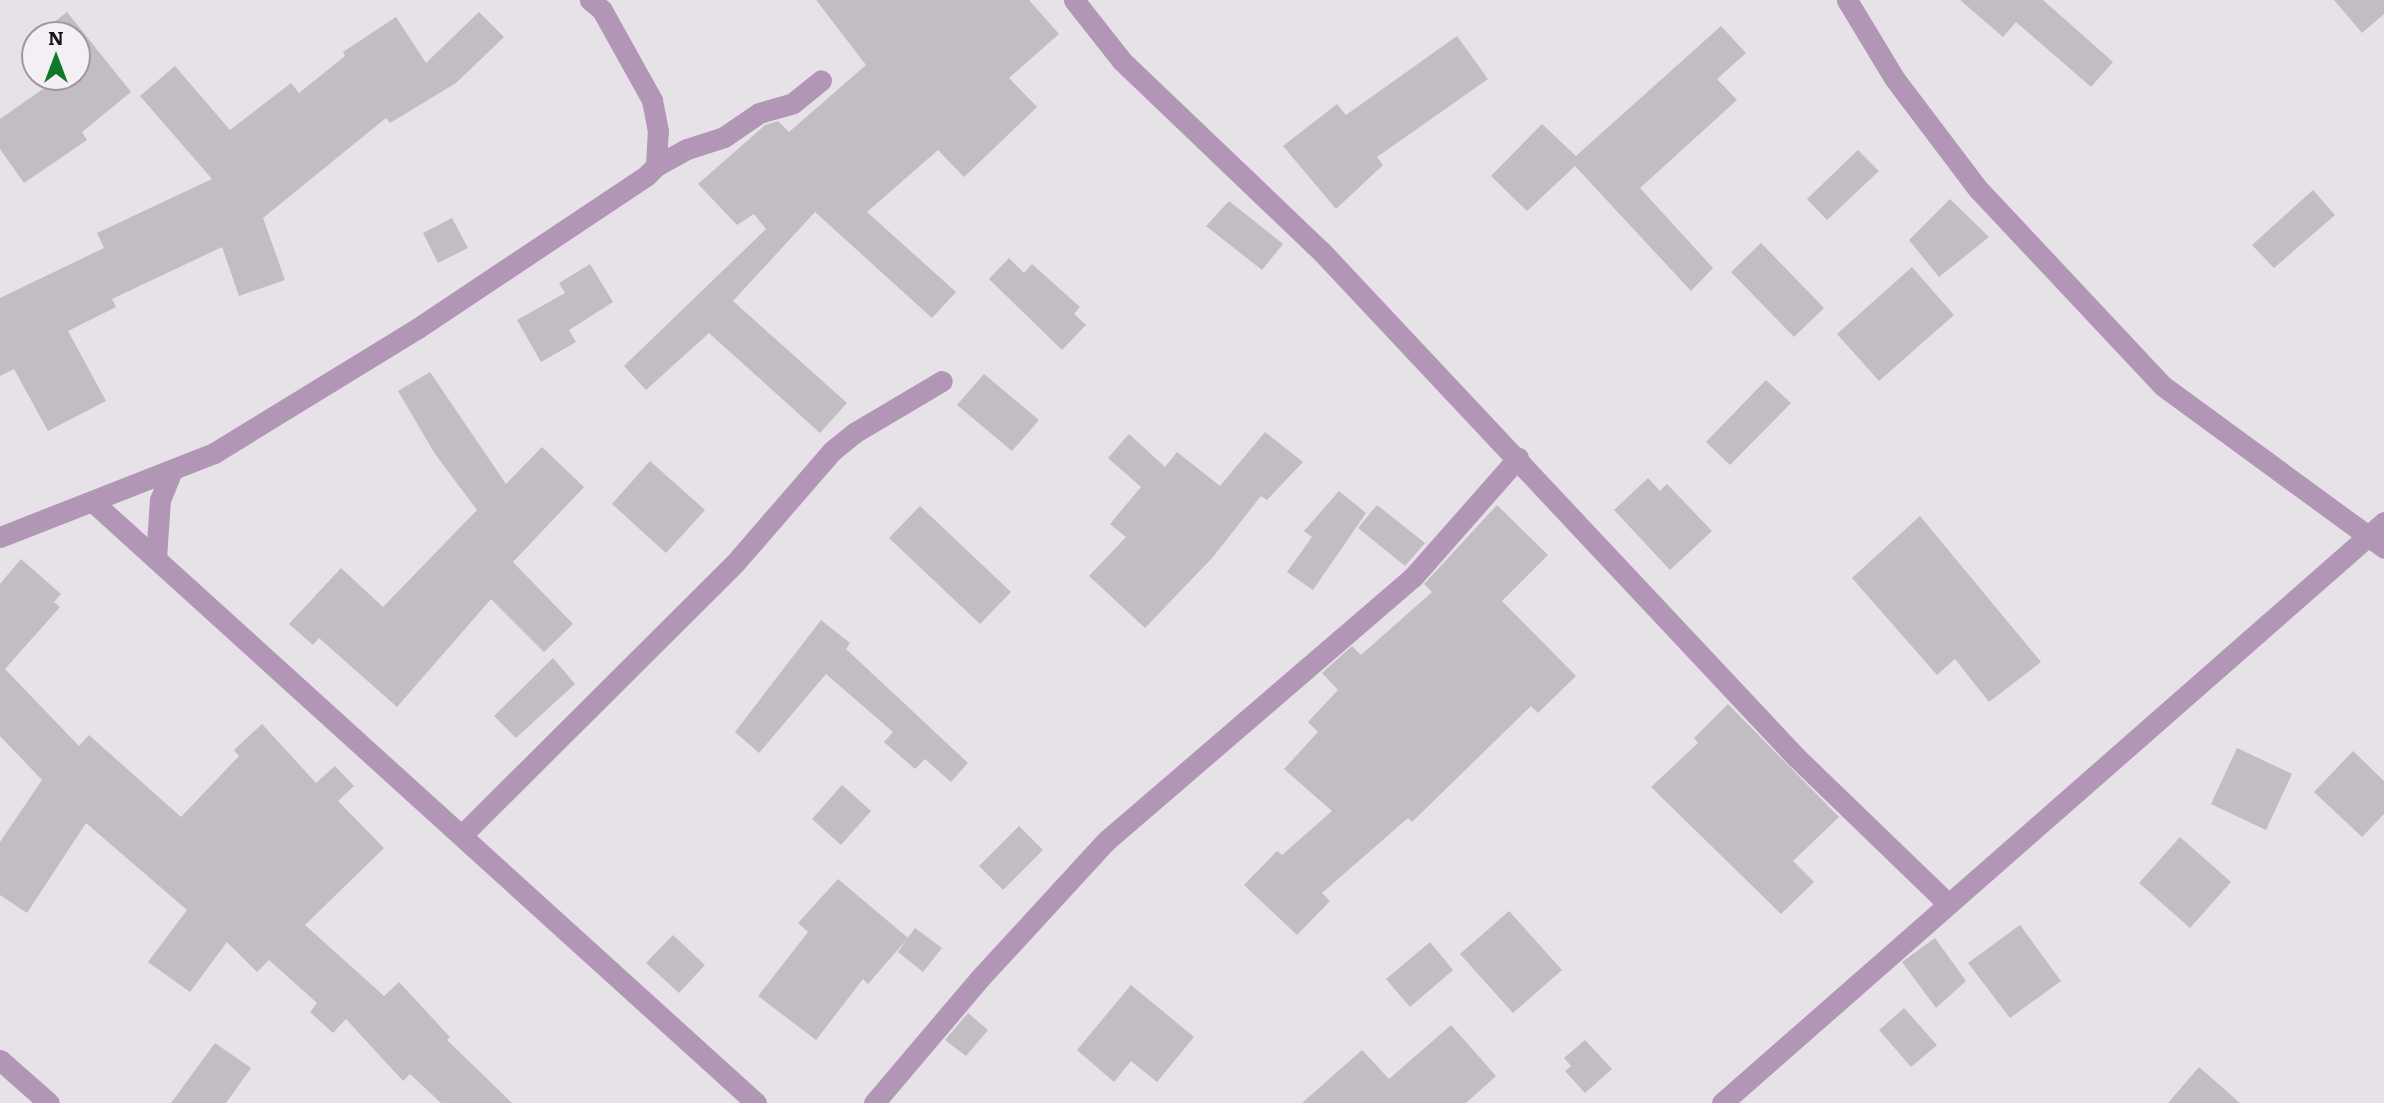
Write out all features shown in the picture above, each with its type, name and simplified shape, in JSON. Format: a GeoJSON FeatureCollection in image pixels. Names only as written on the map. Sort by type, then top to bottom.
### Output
{"type":"FeatureCollection","features":[{"type":"Feature","properties":{"kind":"street"},"geometry":{"type":"LineString","coordinates":[[1074,0],[1122,61],[1321,251],[1796,757],[1947,903]]}},
{"type":"Feature","properties":{"kind":"street"},"geometry":{"type":"LineString","coordinates":[[1847,0],[1894,78],[1978,189],[2163,386],[2376,542]]}},
{"type":"Feature","properties":{"kind":"street"},"geometry":{"type":"LineString","coordinates":[[602,3],[652,100],[658,131],[656,166]]}},
{"type":"Feature","properties":{"kind":"street"},"geometry":{"type":"LineString","coordinates":[[0,537],[171,473],[214,453],[418,328],[656,166],[687,149],[724,137],[759,113],[793,103],[821,80]]}},
{"type":"Feature","properties":{"kind":"street"},"geometry":{"type":"LineString","coordinates":[[463,834],[735,563],[832,451],[854,433],[942,381]]}},
{"type":"Feature","properties":{"kind":"street"},"geometry":{"type":"LineString","coordinates":[[874,1103],[980,978],[1106,841],[1413,577],[1518,458]]}},
{"type":"Feature","properties":{"kind":"street"},"geometry":{"type":"LineString","coordinates":[[156,558],[160,499],[171,473]]}},
{"type":"Feature","properties":{"kind":"street"},"geometry":{"type":"LineString","coordinates":[[93,502],[463,834],[756,1103]]}},
{"type":"Feature","properties":{"kind":"street"},"geometry":{"type":"LineString","coordinates":[[1722,1103],[1947,903],[2376,542],[2384,522]]}},
{"type":"Feature","properties":{"kind":"street"},"geometry":{"type":"LineString","coordinates":[[0,1060],[49,1103]]}},
{"type":"Feature","properties":{"kind":"building"},"geometry":{"type":"Polygon","coordinates":[[[816,0],[1029,0],[1059,34],[1009,78],[1037,107],[964,177],[938,150],[867,212],[956,292],[932,318],[815,212],[733,301],[847,403],[820,433],[709,333],[646,390],[624,366],[766,229],[754,214],[737,225],[698,184],[765,125],[778,121],[789,132],[866,65],[816,0]]]}},
{"type":"Feature","properties":{"kind":"building"},"geometry":{"type":"Polygon","coordinates":[[[1960,0],[2043,0],[2113,62],[2091,87],[2016,22],[2003,37],[1960,0]]]}},
{"type":"Feature","properties":{"kind":"building"},"geometry":{"type":"Polygon","coordinates":[[[2334,0],[2384,0],[2384,14],[2362,33],[2334,0]]]}},
{"type":"Feature","properties":{"kind":"building"},"geometry":{"type":"Polygon","coordinates":[[[67,12],[74,21],[56,21],[67,12]]]}},
{"type":"Feature","properties":{"kind":"building"},"geometry":{"type":"Polygon","coordinates":[[[479,12],[504,37],[456,83],[390,123],[386,118],[263,218],[285,280],[239,296],[222,247],[112,299],[116,307],[68,331],[106,401],[48,431],[14,369],[0,376],[0,298],[104,248],[97,233],[212,179],[140,96],[175,66],[230,130],[291,83],[299,93],[345,56],[343,52],[396,17],[426,63],[479,12]]]}},
{"type":"Feature","properties":{"kind":"building"},"geometry":{"type":"Polygon","coordinates":[[[1721,26],[1746,53],[1717,79],[1737,100],[1640,188],[1713,268],[1691,291],[1575,166],[1527,211],[1491,176],[1542,124],[1576,156],[1721,26]]]}},
{"type":"Feature","properties":{"kind":"building"},"geometry":{"type":"Polygon","coordinates":[[[1457,36],[1488,79],[1377,157],[1383,165],[1336,209],[1283,146],[1337,104],[1346,115],[1457,36]]]}},
{"type":"Feature","properties":{"kind":"building"},"geometry":{"type":"Polygon","coordinates":[[[91,42],[131,92],[82,132],[87,140],[24,183],[0,149],[0,119],[40,91],[91,91],[91,42]]]}},
{"type":"Feature","properties":{"kind":"building"},"geometry":{"type":"Polygon","coordinates":[[[1858,150],[1879,171],[1827,220],[1807,199],[1858,150]]]}},
{"type":"Feature","properties":{"kind":"building"},"geometry":{"type":"Polygon","coordinates":[[[2313,190],[2335,215],[2274,268],[2252,245],[2313,190]]]}},
{"type":"Feature","properties":{"kind":"building"},"geometry":{"type":"Polygon","coordinates":[[[1950,199],[1989,237],[1939,277],[1909,240],[1950,199]]]}},
{"type":"Feature","properties":{"kind":"building"},"geometry":{"type":"Polygon","coordinates":[[[1229,201],[1283,244],[1262,270],[1206,226],[1229,201]]]}},
{"type":"Feature","properties":{"kind":"building"},"geometry":{"type":"Polygon","coordinates":[[[452,218],[468,248],[438,263],[423,233],[452,218]]]}},
{"type":"Feature","properties":{"kind":"building"},"geometry":{"type":"Polygon","coordinates":[[[1761,243],[1824,308],[1794,337],[1731,272],[1761,243]]]}},
{"type":"Feature","properties":{"kind":"building"},"geometry":{"type":"Polygon","coordinates":[[[1009,258],[1024,273],[1032,264],[1080,307],[1074,314],[1086,325],[1062,350],[989,279],[1009,258]]]}},
{"type":"Feature","properties":{"kind":"building"},"geometry":{"type":"Polygon","coordinates":[[[590,264],[613,302],[569,330],[576,342],[541,362],[517,320],[565,293],[559,283],[590,264]]]}},
{"type":"Feature","properties":{"kind":"building"},"geometry":{"type":"Polygon","coordinates":[[[1912,267],[1954,315],[1879,381],[1837,334],[1912,267]]]}},
{"type":"Feature","properties":{"kind":"building"},"geometry":{"type":"Polygon","coordinates":[[[430,372],[506,484],[542,447],[584,487],[513,562],[573,624],[544,652],[491,599],[397,707],[319,638],[313,645],[289,624],[341,568],[383,607],[477,510],[435,454],[398,391],[430,372]]]}},
{"type":"Feature","properties":{"kind":"building"},"geometry":{"type":"Polygon","coordinates":[[[984,374],[1039,420],[1012,451],[957,405],[984,374]]]}},
{"type":"Feature","properties":{"kind":"building"},"geometry":{"type":"Polygon","coordinates":[[[1766,380],[1791,403],[1730,465],[1706,442],[1766,380]]]}},
{"type":"Feature","properties":{"kind":"building"},"geometry":{"type":"Polygon","coordinates":[[[1265,432],[1303,462],[1267,500],[1261,496],[1213,557],[1145,628],[1089,576],[1126,537],[1110,524],[1141,487],[1108,458],[1129,434],[1165,467],[1177,452],[1220,486],[1265,432]]]}},
{"type":"Feature","properties":{"kind":"building"},"geometry":{"type":"Polygon","coordinates":[[[650,461],[705,510],[666,553],[612,504],[650,461]]]}},
{"type":"Feature","properties":{"kind":"building"},"geometry":{"type":"Polygon","coordinates":[[[1648,478],[1660,491],[1667,484],[1712,531],[1670,570],[1614,510],[1648,478]]]}},
{"type":"Feature","properties":{"kind":"building"},"geometry":{"type":"Polygon","coordinates":[[[1339,491],[1366,513],[1313,590],[1287,572],[1312,537],[1304,531],[1339,491]]]}},
{"type":"Feature","properties":{"kind":"building"},"geometry":{"type":"Polygon","coordinates":[[[1377,505],[1425,543],[1405,566],[1358,528],[1377,505]]]}},
{"type":"Feature","properties":{"kind":"building"},"geometry":{"type":"Polygon","coordinates":[[[1497,505],[1548,555],[1502,601],[1576,676],[1538,713],[1531,706],[1412,822],[1408,818],[1322,893],[1330,901],[1297,935],[1244,885],[1277,851],[1282,855],[1332,811],[1284,769],[1318,732],[1308,722],[1338,690],[1322,673],[1352,646],[1361,655],[1432,592],[1424,584],[1497,505]]]}},
{"type":"Feature","properties":{"kind":"building"},"geometry":{"type":"Polygon","coordinates":[[[920,506],[1011,592],[980,624],[889,538],[920,506]]]}},
{"type":"Feature","properties":{"kind":"building"},"geometry":{"type":"Polygon","coordinates":[[[1920,516],[2041,662],[1989,702],[1955,659],[1937,675],[1852,578],[1920,516]]]}},
{"type":"Feature","properties":{"kind":"building"},"geometry":{"type":"Polygon","coordinates":[[[21,559],[61,594],[54,602],[60,607],[5,669],[79,746],[89,735],[181,817],[239,756],[234,750],[262,724],[316,783],[335,766],[354,786],[338,801],[384,848],[305,925],[384,996],[399,982],[450,1037],[447,1040],[512,1103],[441,1103],[410,1074],[403,1081],[346,1019],[333,1033],[310,1012],[317,1003],[269,960],[257,972],[227,942],[190,992],[148,962],[187,910],[86,823],[27,913],[0,895],[0,842],[42,780],[0,736],[0,584],[21,559]]]}},
{"type":"Feature","properties":{"kind":"building"},"geometry":{"type":"Polygon","coordinates":[[[821,620],[850,643],[846,649],[968,763],[951,782],[925,759],[915,769],[884,742],[893,732],[826,674],[759,753],[735,732],[821,620]]]}},
{"type":"Feature","properties":{"kind":"building"},"geometry":{"type":"Polygon","coordinates":[[[553,658],[575,684],[516,738],[494,716],[553,658]]]}},
{"type":"Feature","properties":{"kind":"building"},"geometry":{"type":"Polygon","coordinates":[[[1728,704],[1839,817],[1793,861],[1814,882],[1781,914],[1651,787],[1698,743],[1694,738],[1728,704]]]}},
{"type":"Feature","properties":{"kind":"building"},"geometry":{"type":"Polygon","coordinates":[[[2237,748],[2292,774],[2266,830],[2211,804],[2237,748]]]}},
{"type":"Feature","properties":{"kind":"building"},"geometry":{"type":"Polygon","coordinates":[[[2353,751],[2384,781],[2384,814],[2362,837],[2314,792],[2353,751]]]}},
{"type":"Feature","properties":{"kind":"building"},"geometry":{"type":"Polygon","coordinates":[[[842,785],[871,811],[841,845],[812,819],[842,785]]]}},
{"type":"Feature","properties":{"kind":"building"},"geometry":{"type":"Polygon","coordinates":[[[1019,826],[1043,850],[1003,890],[979,866],[1019,826]]]}},
{"type":"Feature","properties":{"kind":"building"},"geometry":{"type":"Polygon","coordinates":[[[2180,837],[2231,882],[2190,928],[2139,883],[2180,837]]]}},
{"type":"Feature","properties":{"kind":"building"},"geometry":{"type":"Polygon","coordinates":[[[838,879],[908,938],[868,984],[863,979],[816,1040],[758,996],[808,932],[798,923],[838,879]]]}},
{"type":"Feature","properties":{"kind":"building"},"geometry":{"type":"Polygon","coordinates":[[[1509,911],[1562,970],[1513,1013],[1460,954],[1509,911]]]}},
{"type":"Feature","properties":{"kind":"building"},"geometry":{"type":"Polygon","coordinates":[[[2020,925],[2061,981],[2010,1018],[1968,963],[2020,925]]]}},
{"type":"Feature","properties":{"kind":"building"},"geometry":{"type":"Polygon","coordinates":[[[915,928],[942,948],[923,972],[898,952],[915,928]]]}},
{"type":"Feature","properties":{"kind":"building"},"geometry":{"type":"Polygon","coordinates":[[[673,935],[705,965],[679,993],[646,963],[673,935]]]}},
{"type":"Feature","properties":{"kind":"building"},"geometry":{"type":"Polygon","coordinates":[[[1935,938],[1966,981],[1936,1008],[1902,962],[1935,938]]]}},
{"type":"Feature","properties":{"kind":"building"},"geometry":{"type":"Polygon","coordinates":[[[1430,942],[1453,970],[1410,1007],[1386,979],[1430,942]]]}},
{"type":"Feature","properties":{"kind":"building"},"geometry":{"type":"Polygon","coordinates":[[[1131,985],[1194,1037],[1157,1082],[1131,1061],[1114,1082],[1077,1050],[1131,985]]]}},
{"type":"Feature","properties":{"kind":"building"},"geometry":{"type":"Polygon","coordinates":[[[1904,1008],[1937,1045],[1911,1067],[1879,1030],[1904,1008]]]}},
{"type":"Feature","properties":{"kind":"building"},"geometry":{"type":"Polygon","coordinates":[[[968,1013],[988,1030],[966,1056],[945,1040],[968,1013]]]}},
{"type":"Feature","properties":{"kind":"building"},"geometry":{"type":"Polygon","coordinates":[[[1451,1025],[1496,1076],[1466,1103],[1302,1103],[1362,1050],[1389,1079],[1451,1025]]]}},
{"type":"Feature","properties":{"kind":"building"},"geometry":{"type":"Polygon","coordinates":[[[1585,1040],[1612,1069],[1585,1093],[1565,1071],[1571,1066],[1564,1058],[1585,1040]]]}},
{"type":"Feature","properties":{"kind":"building"},"geometry":{"type":"Polygon","coordinates":[[[215,1043],[251,1068],[226,1103],[171,1103],[215,1043]]]}},
{"type":"Feature","properties":{"kind":"building"},"geometry":{"type":"Polygon","coordinates":[[[2199,1067],[2240,1103],[2168,1103],[2199,1067]]]}}]}
